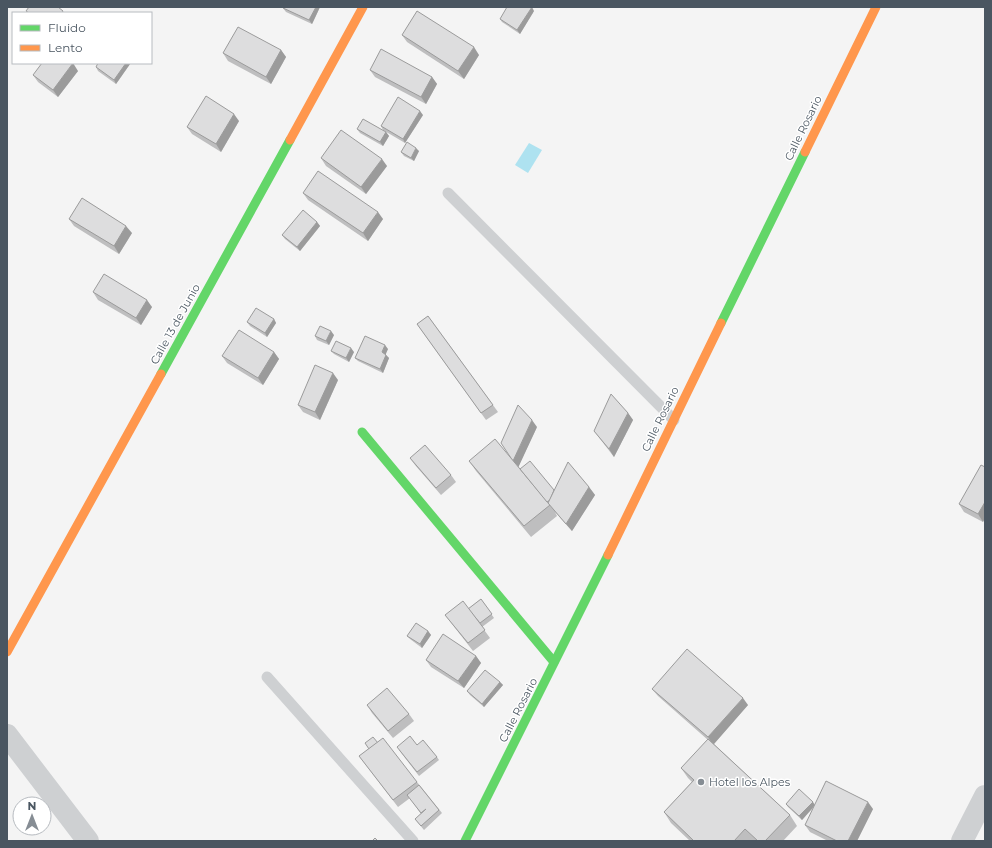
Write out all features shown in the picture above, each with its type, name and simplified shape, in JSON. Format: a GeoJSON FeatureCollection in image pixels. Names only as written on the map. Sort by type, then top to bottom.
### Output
{"type":"FeatureCollection","features":[{"type":"Feature","properties":{"kind":"street","name":"Calle 13 de Junio"},"geometry":{"type":"LineString","coordinates":[[7,652],[363,7]]}},
{"type":"Feature","properties":{"kind":"street","name":"Calle Rosario"},"geometry":{"type":"LineString","coordinates":[[465,841],[674,420],[876,7]]}},
{"type":"Feature","properties":{"kind":"street"},"geometry":{"type":"LineString","coordinates":[[362,432],[554,662]]}},
{"type":"Feature","properties":{"kind":"street"},"geometry":{"type":"LineString","coordinates":[[7,735],[88,841]]}},
{"type":"Feature","properties":{"kind":"street"},"geometry":{"type":"LineString","coordinates":[[962,841],[985,796]]}},
{"type":"Feature","properties":{"kind":"lane"},"geometry":{"type":"LineString","coordinates":[[448,193],[674,420]]}},
{"type":"Feature","properties":{"kind":"lane"},"geometry":{"type":"LineString","coordinates":[[267,677],[413,841]]}},
{"type":"Feature","properties":{"kind":"water"},"geometry":{"type":"Polygon","coordinates":[[[529,143],[542,150],[528,173],[515,165],[529,143]]]}},
{"type":"Feature","properties":{"kind":"building"},"geometry":{"type":"Polygon","coordinates":[[[29,7],[58,7],[63,11],[28,12],[26,11],[29,7]]]}},
{"type":"Feature","properties":{"kind":"building"},"geometry":{"type":"Polygon","coordinates":[[[316,7],[309,20],[283,8],[316,7]]]}},
{"type":"Feature","properties":{"kind":"building"},"geometry":{"type":"Polygon","coordinates":[[[507,7],[532,7],[517,30],[500,19],[507,7]]]}},
{"type":"Feature","properties":{"kind":"building"},"geometry":{"type":"Polygon","coordinates":[[[417,11],[474,47],[458,71],[402,35],[417,11]]]}},
{"type":"Feature","properties":{"kind":"building"},"geometry":{"type":"Polygon","coordinates":[[[238,27],[281,50],[266,77],[223,53],[238,27]]]}},
{"type":"Feature","properties":{"kind":"building"},"geometry":{"type":"Polygon","coordinates":[[[381,49],[432,77],[421,97],[370,70],[381,49]]]}},
{"type":"Feature","properties":{"kind":"building"},"geometry":{"type":"Polygon","coordinates":[[[41,64],[72,64],[53,90],[33,75],[41,64]]]}},
{"type":"Feature","properties":{"kind":"building"},"geometry":{"type":"Polygon","coordinates":[[[98,64],[125,64],[114,80],[96,67],[98,64]]]}},
{"type":"Feature","properties":{"kind":"building"},"geometry":{"type":"Polygon","coordinates":[[[206,96],[234,114],[216,144],[187,127],[206,96]]]}},
{"type":"Feature","properties":{"kind":"building"},"geometry":{"type":"Polygon","coordinates":[[[398,97],[420,111],[403,139],[381,126],[398,97]]]}},
{"type":"Feature","properties":{"kind":"building"},"geometry":{"type":"Polygon","coordinates":[[[363,119],[386,132],[380,142],[357,129],[363,119]]]}},
{"type":"Feature","properties":{"kind":"building"},"geometry":{"type":"Polygon","coordinates":[[[341,130],[382,159],[361,187],[321,158],[341,130]]]}},
{"type":"Feature","properties":{"kind":"building"},"geometry":{"type":"Polygon","coordinates":[[[407,142],[416,148],[411,158],[401,152],[407,142]]]}},
{"type":"Feature","properties":{"kind":"building"},"geometry":{"type":"Polygon","coordinates":[[[318,171],[378,212],[363,233],[303,193],[318,171]]]}},
{"type":"Feature","properties":{"kind":"building"},"geometry":{"type":"Polygon","coordinates":[[[82,198],[126,226],[114,246],[69,219],[82,198]]]}},
{"type":"Feature","properties":{"kind":"building"},"geometry":{"type":"Polygon","coordinates":[[[303,210],[317,222],[297,247],[282,235],[303,210]]]}},
{"type":"Feature","properties":{"kind":"building"},"geometry":{"type":"Polygon","coordinates":[[[104,274],[147,300],[136,318],[93,292],[104,274]]]}},
{"type":"Feature","properties":{"kind":"building"},"geometry":{"type":"Polygon","coordinates":[[[256,308],[274,319],[265,333],[247,322],[256,308]]]}},
{"type":"Feature","properties":{"kind":"building"},"geometry":{"type":"Polygon","coordinates":[[[428,316],[493,405],[481,413],[417,324],[428,316]]]}},
{"type":"Feature","properties":{"kind":"building"},"geometry":{"type":"Polygon","coordinates":[[[320,326],[331,331],[326,341],[315,336],[320,326]]]}},
{"type":"Feature","properties":{"kind":"building"},"geometry":{"type":"Polygon","coordinates":[[[239,330],[274,352],[258,378],[222,356],[239,330]]]}},
{"type":"Feature","properties":{"kind":"building"},"geometry":{"type":"Polygon","coordinates":[[[365,336],[385,345],[382,352],[386,355],[380,369],[355,358],[365,336]]]}},
{"type":"Feature","properties":{"kind":"building"},"geometry":{"type":"Polygon","coordinates":[[[336,341],[351,348],[346,358],[331,351],[336,341]]]}},
{"type":"Feature","properties":{"kind":"building"},"geometry":{"type":"Polygon","coordinates":[[[315,365],[333,373],[315,412],[298,405],[315,365]]]}},
{"type":"Feature","properties":{"kind":"building"},"geometry":{"type":"Polygon","coordinates":[[[611,394],[628,413],[609,449],[594,431],[611,394]]]}},
{"type":"Feature","properties":{"kind":"building"},"geometry":{"type":"Polygon","coordinates":[[[518,405],[532,420],[513,461],[501,443],[518,405]]]}},
{"type":"Feature","properties":{"kind":"building"},"geometry":{"type":"Polygon","coordinates":[[[495,439],[550,505],[524,526],[469,461],[495,439]]]}},
{"type":"Feature","properties":{"kind":"building"},"geometry":{"type":"Polygon","coordinates":[[[425,445],[451,475],[436,488],[410,458],[425,445]]]}},
{"type":"Feature","properties":{"kind":"building"},"geometry":{"type":"Polygon","coordinates":[[[530,461],[554,490],[550,500],[547,502],[520,469],[530,461]]]}},
{"type":"Feature","properties":{"kind":"building"},"geometry":{"type":"Polygon","coordinates":[[[568,462],[589,487],[566,524],[548,503],[568,462]]]}},
{"type":"Feature","properties":{"kind":"building"},"geometry":{"type":"Polygon","coordinates":[[[981,465],[985,467],[985,502],[978,514],[959,504],[981,465]]]}},
{"type":"Feature","properties":{"kind":"building"},"geometry":{"type":"Polygon","coordinates":[[[481,599],[492,614],[480,623],[468,609],[481,599]]]}},
{"type":"Feature","properties":{"kind":"building"},"geometry":{"type":"Polygon","coordinates":[[[463,601],[485,630],[468,643],[445,615],[463,601]]]}},
{"type":"Feature","properties":{"kind":"building"},"geometry":{"type":"Polygon","coordinates":[[[416,623],[428,631],[420,644],[407,636],[416,623]]]}},
{"type":"Feature","properties":{"kind":"building"},"geometry":{"type":"Polygon","coordinates":[[[443,634],[476,656],[458,681],[426,660],[443,634]]]}},
{"type":"Feature","properties":{"kind":"building"},"geometry":{"type":"Polygon","coordinates":[[[687,649],[743,698],[708,737],[652,689],[687,649]]]}},
{"type":"Feature","properties":{"kind":"building"},"geometry":{"type":"Polygon","coordinates":[[[485,670],[500,682],[482,704],[467,691],[485,670]]]}},
{"type":"Feature","properties":{"kind":"building"},"geometry":{"type":"Polygon","coordinates":[[[387,688],[409,714],[388,731],[367,705],[387,688]]]}},
{"type":"Feature","properties":{"kind":"building"},"geometry":{"type":"Polygon","coordinates":[[[410,736],[417,745],[423,740],[437,757],[417,772],[397,747],[410,736]]]}},
{"type":"Feature","properties":{"kind":"building"},"geometry":{"type":"Polygon","coordinates":[[[373,737],[378,743],[369,749],[365,743],[373,737]]]}},
{"type":"Feature","properties":{"kind":"building"},"geometry":{"type":"Polygon","coordinates":[[[383,738],[417,782],[393,800],[359,756],[383,738]]]}},
{"type":"Feature","properties":{"kind":"building"},"geometry":{"type":"Polygon","coordinates":[[[708,739],[790,815],[765,841],[758,841],[745,829],[734,841],[694,841],[664,812],[694,780],[681,768],[708,739]]]}},
{"type":"Feature","properties":{"kind":"building"},"geometry":{"type":"Polygon","coordinates":[[[826,781],[868,802],[848,841],[837,841],[805,825],[826,781]]]}},
{"type":"Feature","properties":{"kind":"building"},"geometry":{"type":"Polygon","coordinates":[[[419,785],[439,810],[421,826],[415,819],[426,809],[421,813],[407,795],[419,785]]]}},
{"type":"Feature","properties":{"kind":"building"},"geometry":{"type":"Polygon","coordinates":[[[799,789],[813,802],[799,816],[786,804],[799,789]]]}},
{"type":"Feature","properties":{"kind":"traffic: fast"},"geometry":{"type":"LineString","coordinates":[[161,374],[290,140]]}},
{"type":"Feature","properties":{"kind":"traffic: fast"},"geometry":{"type":"LineString","coordinates":[[721,323],[805,152]]}},
{"type":"Feature","properties":{"kind":"traffic: fast"},"geometry":{"type":"LineString","coordinates":[[362,432],[554,662]]}},
{"type":"Feature","properties":{"kind":"traffic: fast"},"geometry":{"type":"LineString","coordinates":[[465,841],[608,555]]}},
{"type":"Feature","properties":{"kind":"traffic: slow"},"geometry":{"type":"LineString","coordinates":[[290,140],[363,7]]}},
{"type":"Feature","properties":{"kind":"traffic: slow"},"geometry":{"type":"LineString","coordinates":[[805,152],[876,7]]}},
{"type":"Feature","properties":{"kind":"traffic: slow"},"geometry":{"type":"LineString","coordinates":[[608,555],[721,323]]}},
{"type":"Feature","properties":{"kind":"traffic: slow"},"geometry":{"type":"LineString","coordinates":[[7,652],[161,374]]}},
{"type":"Feature","properties":{"kind":"place","name":"Hotel los Alpes"},"geometry":{"type":"Point","coordinates":[701,782]}}]}
